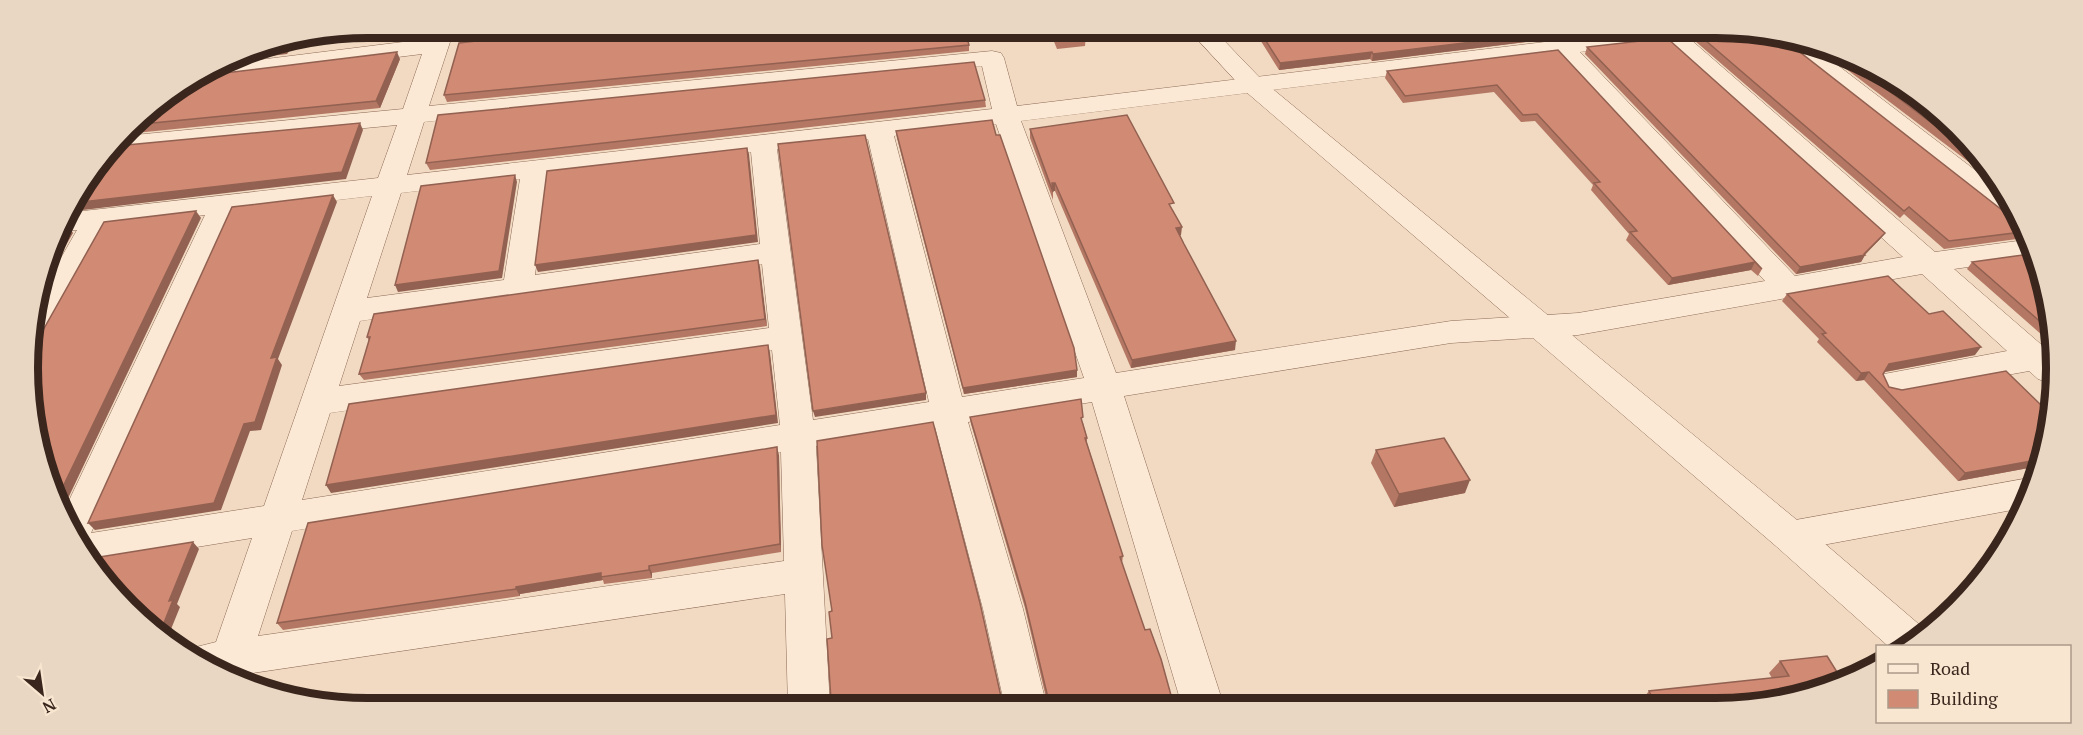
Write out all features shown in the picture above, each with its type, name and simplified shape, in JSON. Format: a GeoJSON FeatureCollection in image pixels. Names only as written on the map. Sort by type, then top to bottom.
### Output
{"type":"FeatureCollection","features":[{"type":"Feature","properties":{"kind":"street"},"geometry":{"type":"LineString","coordinates":[[221,72],[258,69],[420,38]]}},
{"type":"Feature","properties":{"kind":"street"},"geometry":{"type":"LineString","coordinates":[[220,662],[278,517],[440,38]]}},
{"type":"Feature","properties":{"kind":"street"},"geometry":{"type":"LineString","coordinates":[[1208,38],[1254,86],[1791,536],[1906,637]]}},
{"type":"Feature","properties":{"kind":"street"},"geometry":{"type":"LineString","coordinates":[[72,222],[1254,86],[1617,38]]}},
{"type":"Feature","properties":{"kind":"street"},"geometry":{"type":"LineString","coordinates":[[1674,38],[2043,365]]}},
{"type":"Feature","properties":{"kind":"street"},"geometry":{"type":"LineString","coordinates":[[1561,46],[1788,287]]}},
{"type":"Feature","properties":{"kind":"street"},"geometry":{"type":"LineString","coordinates":[[1801,49],[2002,204]]}},
{"type":"Feature","properties":{"kind":"street"},"geometry":{"type":"LineString","coordinates":[[124,144],[992,58],[1006,115],[1104,386],[1201,698]]}},
{"type":"Feature","properties":{"kind":"street"},"geometry":{"type":"LineString","coordinates":[[879,130],[948,410],[1003,609],[1024,698]]}},
{"type":"Feature","properties":{"kind":"street"},"geometry":{"type":"LineString","coordinates":[[763,143],[798,435],[809,698]]}},
{"type":"Feature","properties":{"kind":"street"},"geometry":{"type":"LineString","coordinates":[[518,288],[535,170]]}},
{"type":"Feature","properties":{"kind":"street"},"geometry":{"type":"LineString","coordinates":[[77,523],[224,205]]}},
{"type":"Feature","properties":{"kind":"street"},"geometry":{"type":"LineString","coordinates":[[41,320],[98,219]]}},
{"type":"Feature","properties":{"kind":"street"},"geometry":{"type":"LineString","coordinates":[[91,547],[1451,332],[1578,324],[1928,263],[2023,250]]}},
{"type":"Feature","properties":{"kind":"street"},"geometry":{"type":"LineString","coordinates":[[347,312],[776,252]]}},
{"type":"Feature","properties":{"kind":"street"},"geometry":{"type":"LineString","coordinates":[[317,402],[786,337]]}},
{"type":"Feature","properties":{"kind":"street"},"geometry":{"type":"LineString","coordinates":[[1896,383],[2043,365]]}},
{"type":"Feature","properties":{"kind":"street"},"geometry":{"type":"LineString","coordinates":[[1791,536],[2020,494]]}},
{"type":"Feature","properties":{"kind":"street"},"geometry":{"type":"LineString","coordinates":[[222,663],[803,575]]}},
{"type":"Feature","properties":{"kind":"building"},"geometry":{"type":"Polygon","coordinates":[[[502,38],[502,40],[538,38],[538,40],[612,38],[612,40],[633,38],[967,38],[969,45],[444,95],[459,43],[502,38]]]}},
{"type":"Feature","properties":{"kind":"building"},"geometry":{"type":"Polygon","coordinates":[[[1264,38],[1506,38],[1373,54],[1372,52],[1280,63],[1264,38]]]}},
{"type":"Feature","properties":{"kind":"building"},"geometry":{"type":"Polygon","coordinates":[[[1667,38],[1885,233],[1865,255],[1800,267],[1587,47],[1667,38]]]}},
{"type":"Feature","properties":{"kind":"building"},"geometry":{"type":"Polygon","coordinates":[[[1703,38],[1759,40],[1794,47],[2007,214],[2016,233],[1949,241],[1909,207],[1904,211],[1703,38]]]}},
{"type":"Feature","properties":{"kind":"building"},"geometry":{"type":"Polygon","coordinates":[[[1558,50],[1762,269],[1755,262],[1672,278],[1630,232],[1637,231],[1594,183],[1600,182],[1537,114],[1523,115],[1497,85],[1405,96],[1387,71],[1558,50]]]}},
{"type":"Feature","properties":{"kind":"building"},"geometry":{"type":"Polygon","coordinates":[[[397,52],[376,101],[145,124],[184,93],[219,74],[397,52]]]}},
{"type":"Feature","properties":{"kind":"building"},"geometry":{"type":"Polygon","coordinates":[[[974,62],[985,100],[426,163],[438,115],[974,62]]]}},
{"type":"Feature","properties":{"kind":"building"},"geometry":{"type":"Polygon","coordinates":[[[1871,77],[1899,93],[1933,119],[1956,141],[1871,77]]]}},
{"type":"Feature","properties":{"kind":"building"},"geometry":{"type":"Polygon","coordinates":[[[1127,115],[1174,203],[1169,204],[1182,227],[1176,228],[1236,341],[1132,360],[1055,183],[1052,183],[1053,192],[1030,129],[1127,115]]]}},
{"type":"Feature","properties":{"kind":"building"},"geometry":{"type":"Polygon","coordinates":[[[992,120],[996,135],[1000,135],[1074,348],[1077,370],[963,388],[896,131],[992,120]]]}},
{"type":"Feature","properties":{"kind":"building"},"geometry":{"type":"Polygon","coordinates":[[[360,123],[342,172],[82,202],[123,145],[360,123]]]}},
{"type":"Feature","properties":{"kind":"building"},"geometry":{"type":"Polygon","coordinates":[[[865,135],[926,393],[813,411],[778,144],[865,135]]]}},
{"type":"Feature","properties":{"kind":"building"},"geometry":{"type":"Polygon","coordinates":[[[747,148],[756,235],[535,265],[547,171],[747,148]]]}},
{"type":"Feature","properties":{"kind":"building"},"geometry":{"type":"Polygon","coordinates":[[[515,175],[499,271],[395,285],[421,186],[515,175]]]}},
{"type":"Feature","properties":{"kind":"building"},"geometry":{"type":"Polygon","coordinates":[[[333,195],[271,358],[277,357],[255,422],[244,424],[214,503],[88,523],[232,207],[333,195]]]}},
{"type":"Feature","properties":{"kind":"building"},"geometry":{"type":"Polygon","coordinates":[[[196,211],[61,490],[49,453],[40,411],[39,338],[104,222],[196,211]]]}},
{"type":"Feature","properties":{"kind":"building"},"geometry":{"type":"Polygon","coordinates":[[[2025,255],[2043,324],[1972,262],[2025,255]]]}},
{"type":"Feature","properties":{"kind":"building"},"geometry":{"type":"Polygon","coordinates":[[[758,260],[765,319],[359,374],[374,314],[758,260]]]}},
{"type":"Feature","properties":{"kind":"building"},"geometry":{"type":"Polygon","coordinates":[[[1888,276],[1929,314],[1943,311],[1981,347],[1889,364],[1883,374],[1889,387],[1902,390],[2006,371],[2043,407],[2032,461],[1965,473],[1869,372],[1861,373],[1822,334],[1826,333],[1787,294],[1888,276]]]}},
{"type":"Feature","properties":{"kind":"building"},"geometry":{"type":"Polygon","coordinates":[[[768,345],[776,415],[326,485],[349,404],[768,345]]]}},
{"type":"Feature","properties":{"kind":"building"},"geometry":{"type":"Polygon","coordinates":[[[1081,399],[1083,417],[1081,418],[1087,438],[1085,438],[1123,556],[1120,557],[1145,630],[1150,629],[1172,698],[1048,698],[1025,602],[970,417],[1081,399]]]}},
{"type":"Feature","properties":{"kind":"building"},"geometry":{"type":"Polygon","coordinates":[[[933,422],[980,603],[1001,698],[831,698],[827,639],[832,638],[829,612],[832,611],[822,545],[817,441],[933,422]]]}},
{"type":"Feature","properties":{"kind":"building"},"geometry":{"type":"Polygon","coordinates":[[[1444,438],[1470,480],[1399,494],[1376,450],[1444,438]]]}},
{"type":"Feature","properties":{"kind":"building"},"geometry":{"type":"Polygon","coordinates":[[[777,447],[780,544],[649,566],[649,570],[601,577],[601,573],[516,587],[516,589],[277,623],[308,523],[777,447]]]}},
{"type":"Feature","properties":{"kind":"building"},"geometry":{"type":"Polygon","coordinates":[[[193,542],[169,601],[173,600],[163,626],[134,601],[98,557],[193,542]]]}},
{"type":"Feature","properties":{"kind":"building"},"geometry":{"type":"Polygon","coordinates":[[[1827,656],[1838,674],[1801,686],[1759,695],[1652,698],[1649,691],[1789,676],[1780,661],[1827,656]]]}}]}
